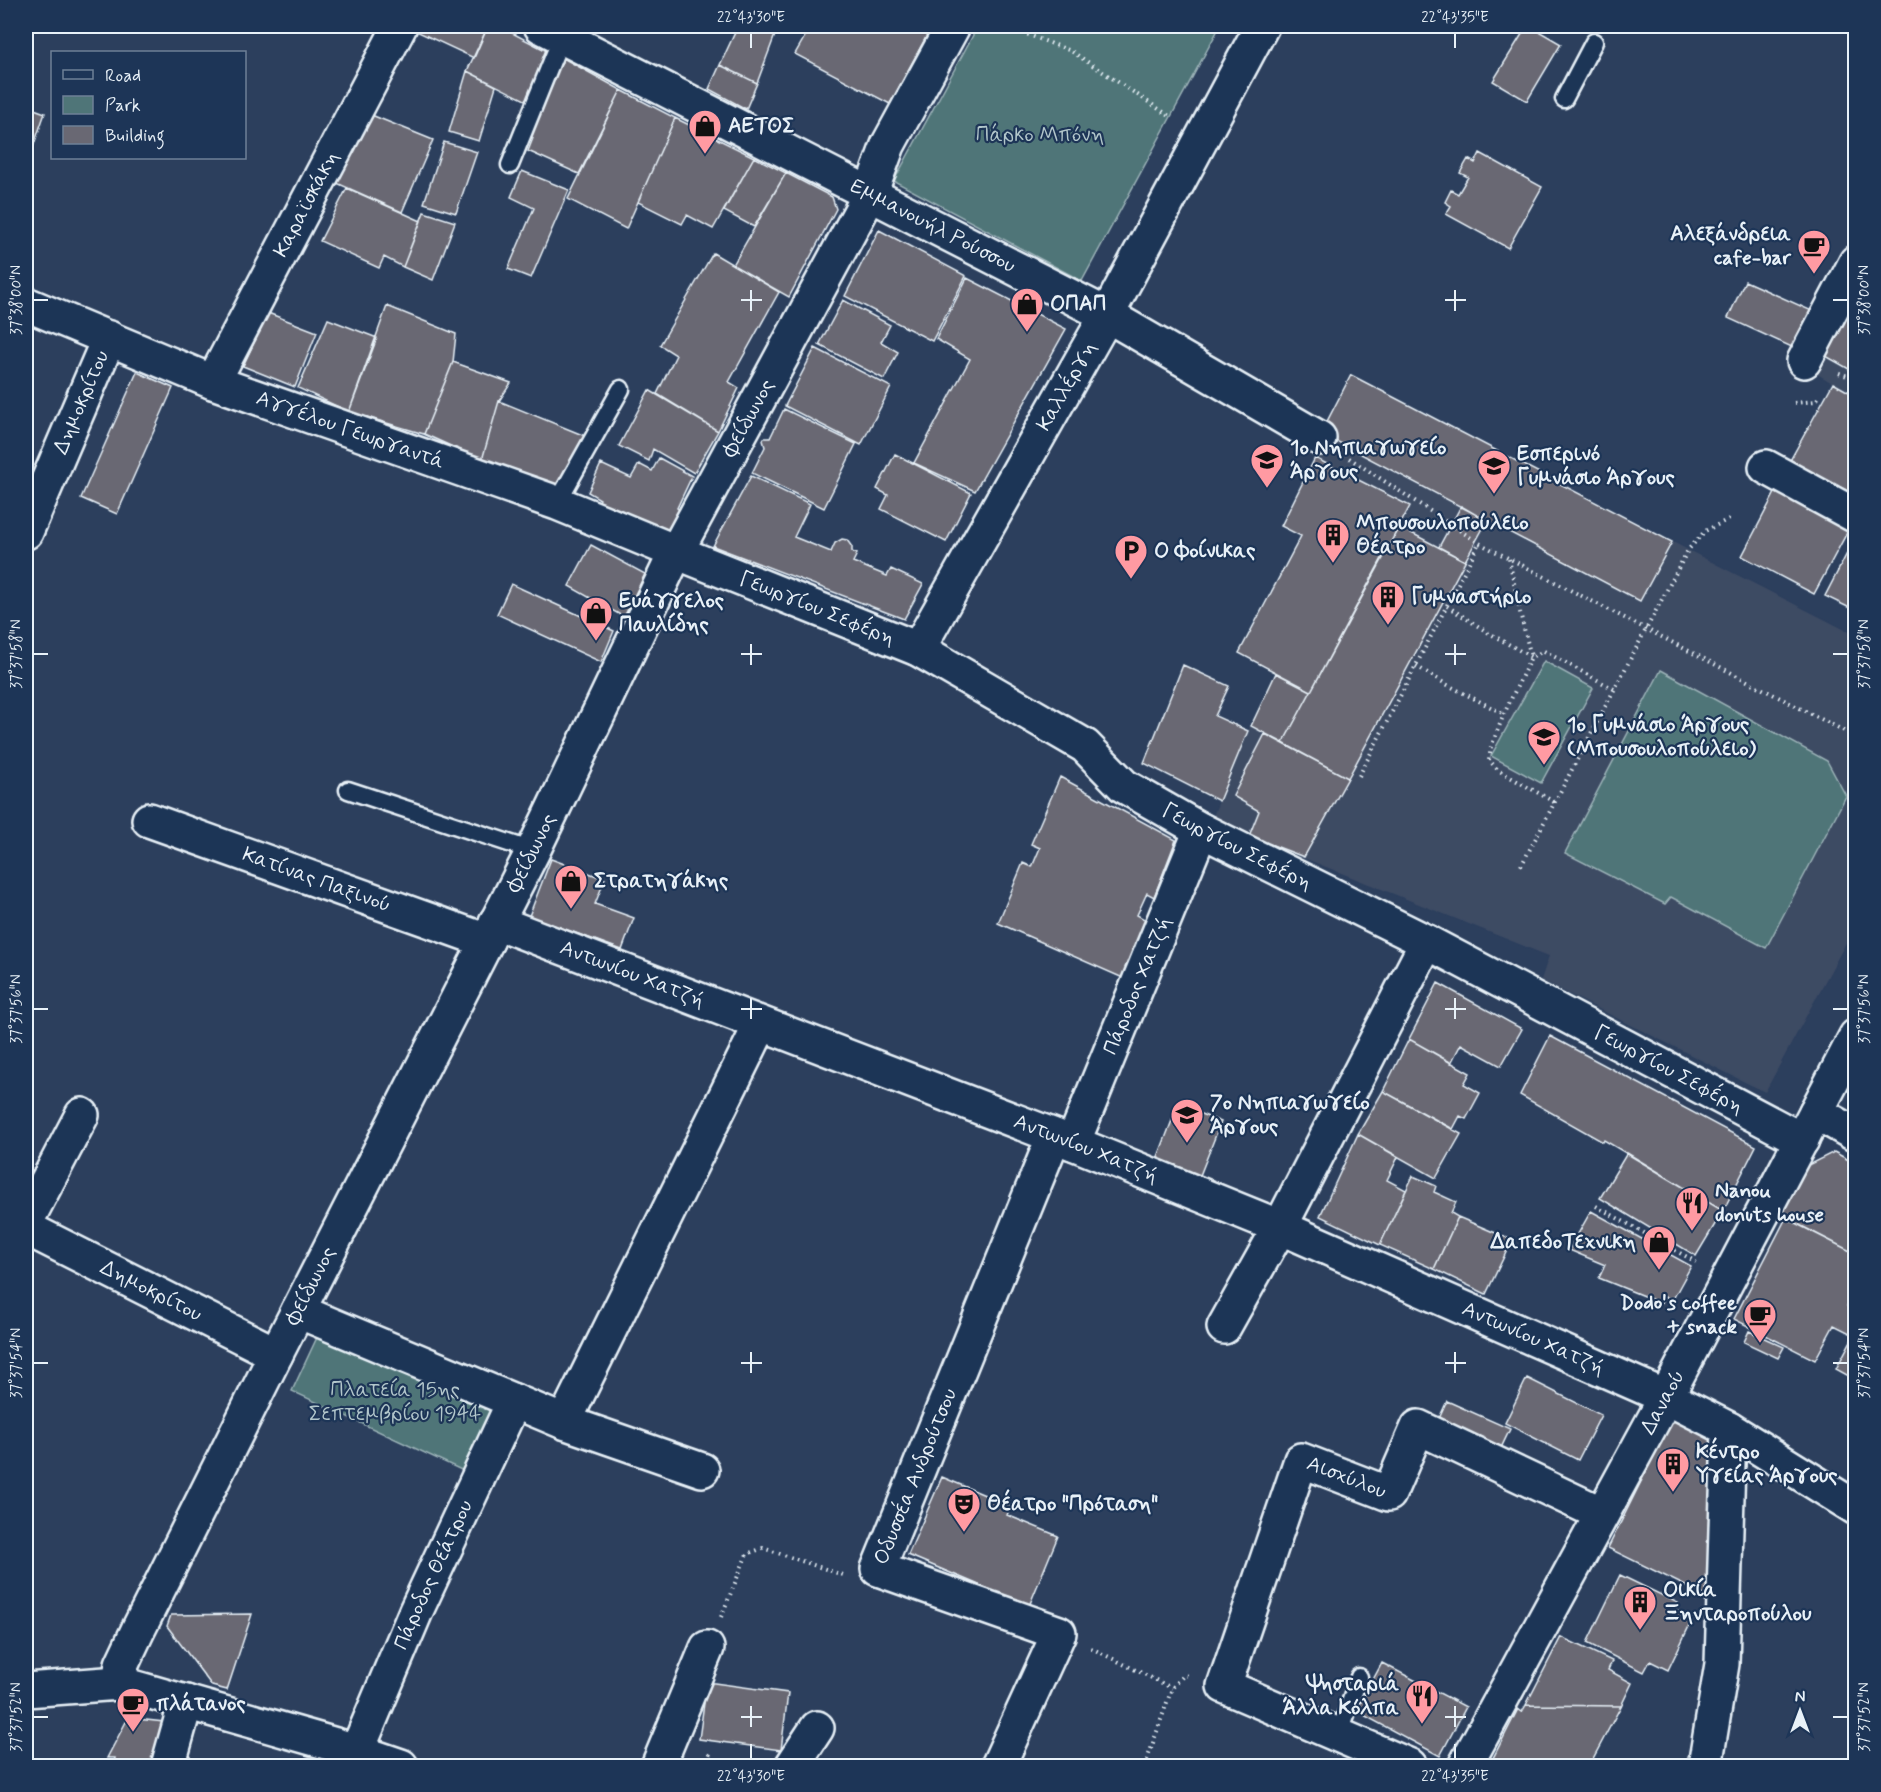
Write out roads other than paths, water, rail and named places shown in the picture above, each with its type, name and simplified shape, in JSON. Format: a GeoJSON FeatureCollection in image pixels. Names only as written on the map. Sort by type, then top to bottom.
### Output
{"type":"FeatureCollection","features":[{"type":"Feature","properties":{"kind":"street","name":"Καραϊσκάκη"},"geometry":{"type":"LineString","coordinates":[[213,382],[400,26]]}},
{"type":"Feature","properties":{"kind":"street","name":"Φείδωνος"},"geometry":{"type":"LineString","coordinates":[[119,1683],[122,1664],[138,1630],[533,851],[676,552],[870,194],[888,145],[953,26]]}},
{"type":"Feature","properties":{"kind":"street","name":"Καλλέργη"},"geometry":{"type":"LineString","coordinates":[[918,649],[1107,315],[1262,26]]}},
{"type":"Feature","properties":{"kind":"street","name":"Εμμανουήλ Ρούσσου"},"geometry":{"type":"LineString","coordinates":[[551,31],[1107,315],[1318,438]]}},
{"type":"Feature","properties":{"kind":"street"},"geometry":{"type":"LineString","coordinates":[[1804,361],[1856,262]]}},
{"type":"Feature","properties":{"kind":"street","name":"Αγγέλου Γεωργαντά"},"geometry":{"type":"LineString","coordinates":[[26,304],[213,382],[557,503],[676,552]]}},
{"type":"Feature","properties":{"kind":"street","name":"Δημοκρίτου"},"geometry":{"type":"LineString","coordinates":[[26,532],[109,338]]}},
{"type":"Feature","properties":{"kind":"street"},"geometry":{"type":"LineString","coordinates":[[1766,467],[1856,516]]}},
{"type":"Feature","properties":{"kind":"street","name":"Γεωργίου Σεφέρη"},"geometry":{"type":"LineString","coordinates":[[676,552],[918,649],[1085,746],[1124,786],[1202,830],[1427,942],[1809,1126],[1856,1135]]}},
{"type":"Feature","properties":{"kind":"street","name":"Κατίνας Παξινού"},"geometry":{"type":"LineString","coordinates":[[149,820],[492,931]]}},
{"type":"Feature","properties":{"kind":"street","name":"Πάροδος Χατζή"},"geometry":{"type":"LineString","coordinates":[[1064,1140],[1202,830]]}},
{"type":"Feature","properties":{"kind":"street","name":"Αντωνίου Χατζή"},"geometry":{"type":"LineString","coordinates":[[492,931],[761,1024],[1064,1140],[1280,1227],[1666,1397],[1729,1429],[1856,1508]]}},
{"type":"Feature","properties":{"kind":"street"},"geometry":{"type":"LineString","coordinates":[[1224,1328],[1280,1227],[1427,942]]}},
{"type":"Feature","properties":{"kind":"street"},"geometry":{"type":"LineString","coordinates":[[564,1422],[761,1024]]}},
{"type":"Feature","properties":{"kind":"street","name":"Δαναού"},"geometry":{"type":"LineString","coordinates":[[1465,1767],[1666,1397],[1856,1036]]}},
{"type":"Feature","properties":{"kind":"street"},"geometry":{"type":"LineString","coordinates":[[26,1222],[82,1114]]}},
{"type":"Feature","properties":{"kind":"street","name":"Οδυσσέα Ανδρούτσου"},"geometry":{"type":"LineString","coordinates":[[998,1767],[1059,1633],[878,1569],[1064,1140]]}},
{"type":"Feature","properties":{"kind":"street","name":"Δημοκρίτου"},"geometry":{"type":"LineString","coordinates":[[26,1228],[276,1354]]}},
{"type":"Feature","properties":{"kind":"street"},"geometry":{"type":"LineString","coordinates":[[298,1311],[564,1422],[702,1470]]}},
{"type":"Feature","properties":{"kind":"street","name":"Πάροδος Θεάτρου"},"geometry":{"type":"LineString","coordinates":[[357,1751],[416,1611],[514,1401]]}},
{"type":"Feature","properties":{"kind":"street","name":"Αισχύλου"},"geometry":{"type":"LineString","coordinates":[[1339,1735],[1224,1686],[1301,1460],[1389,1494],[1418,1427],[1602,1514]]}},
{"type":"Feature","properties":{"kind":"street"},"geometry":{"type":"LineString","coordinates":[[1705,1767],[1722,1664],[1729,1429]]}},
{"type":"Feature","properties":{"kind":"street"},"geometry":{"type":"LineString","coordinates":[[658,1767],[707,1648]]}},
{"type":"Feature","properties":{"kind":"street"},"geometry":{"type":"LineString","coordinates":[[26,1690],[119,1683],[357,1751],[401,1767]]}},
{"type":"Feature","properties":{"kind":"street"},"geometry":{"type":"LineString","coordinates":[[168,1767],[186,1702]]}},
{"type":"Feature","properties":{"kind":"street"},"geometry":{"type":"LineString","coordinates":[[792,1767],[817,1728]]}},
{"type":"Feature","properties":{"kind":"street"},"geometry":{"type":"LineString","coordinates":[[1339,1735],[1410,1767]]}},
{"type":"Feature","properties":{"kind":"lane"},"geometry":{"type":"LineString","coordinates":[[510,165],[551,31]]}},
{"type":"Feature","properties":{"kind":"lane"},"geometry":{"type":"LineString","coordinates":[[1564,99],[1594,42]]}},
{"type":"Feature","properties":{"kind":"lane"},"geometry":{"type":"LineString","coordinates":[[557,503],[621,389]]}},
{"type":"Feature","properties":{"kind":"lane"},"geometry":{"type":"LineString","coordinates":[[348,790],[533,851]]}},
{"type":"Feature","properties":{"kind":"lane"},"geometry":{"type":"LineString","coordinates":[[1339,1735],[1359,1677]]}},
{"type":"Feature","properties":{"kind":"place","name":"ΑΕΤΟΣ"},"geometry":{"type":"Point","coordinates":[705,155]}},
{"type":"Feature","properties":{"kind":"place","name":"Αλεξάνδρεια cafe-bar"},"geometry":{"type":"Point","coordinates":[1814,275]}},
{"type":"Feature","properties":{"kind":"place","name":"ΟΠΑΠ"},"geometry":{"type":"Point","coordinates":[1027,333]}},
{"type":"Feature","properties":{"kind":"place","name":"1ο Νηπιαγωγείο Άργους"},"geometry":{"type":"Point","coordinates":[1267,489]}},
{"type":"Feature","properties":{"kind":"place","name":"Εσπερινό Γυμνάσιο Άργους"},"geometry":{"type":"Point","coordinates":[1494,495]}},
{"type":"Feature","properties":{"kind":"place","name":"Μπουσουλοπούλειο Θέατρο"},"geometry":{"type":"Point","coordinates":[1333,564]}},
{"type":"Feature","properties":{"kind":"place","name":"Ο Φοίνικας"},"geometry":{"type":"Point","coordinates":[1131,580]}},
{"type":"Feature","properties":{"kind":"place","name":"Γυμναστήριο"},"geometry":{"type":"Point","coordinates":[1388,626]}},
{"type":"Feature","properties":{"kind":"place","name":"Ευάγγελος Παυλίδης"},"geometry":{"type":"Point","coordinates":[596,642]}},
{"type":"Feature","properties":{"kind":"place","name":"1ο Γυμνάσιο Άργους (Μπουσουλοπούλειο)"},"geometry":{"type":"Point","coordinates":[1544,766]}},
{"type":"Feature","properties":{"kind":"place","name":"Στρατηγάκης"},"geometry":{"type":"Point","coordinates":[571,910]}},
{"type":"Feature","properties":{"kind":"place","name":"7ο Νηπιαγωγείο Άργους"},"geometry":{"type":"Point","coordinates":[1187,1144]}},
{"type":"Feature","properties":{"kind":"place","name":"Nanou donuts house"},"geometry":{"type":"Point","coordinates":[1692,1232]}},
{"type":"Feature","properties":{"kind":"place","name":"ΔαπεδοΤεχνικη"},"geometry":{"type":"Point","coordinates":[1659,1271]}},
{"type":"Feature","properties":{"kind":"place","name":"Dodo's coffee + snack"},"geometry":{"type":"Point","coordinates":[1760,1344]}},
{"type":"Feature","properties":{"kind":"place","name":"Κέντρο Υγείας Άργους"},"geometry":{"type":"Point","coordinates":[1673,1493]}},
{"type":"Feature","properties":{"kind":"place","name":"Θέατρο \"Πρόταση\""},"geometry":{"type":"Point","coordinates":[964,1533]}},
{"type":"Feature","properties":{"kind":"place","name":"Οικία Ξηνταροπούλου"},"geometry":{"type":"Point","coordinates":[1640,1631]}},
{"type":"Feature","properties":{"kind":"place","name":"Ψησταριά Άλλα Κόλπα"},"geometry":{"type":"Point","coordinates":[1422,1725]}},
{"type":"Feature","properties":{"kind":"place","name":"πλάτανος"},"geometry":{"type":"Point","coordinates":[133,1733]}},
{"type":"Feature","properties":{"kind":"park label","name":"Πάρκο Μπόνη"},"geometry":{"type":"Point","coordinates":[1040,135]}},
{"type":"Feature","properties":{"kind":"park label","name":"Πλατεία 15ης Σεπτεμβρίου 1944"},"geometry":{"type":"Point","coordinates":[395,1402]}}]}
